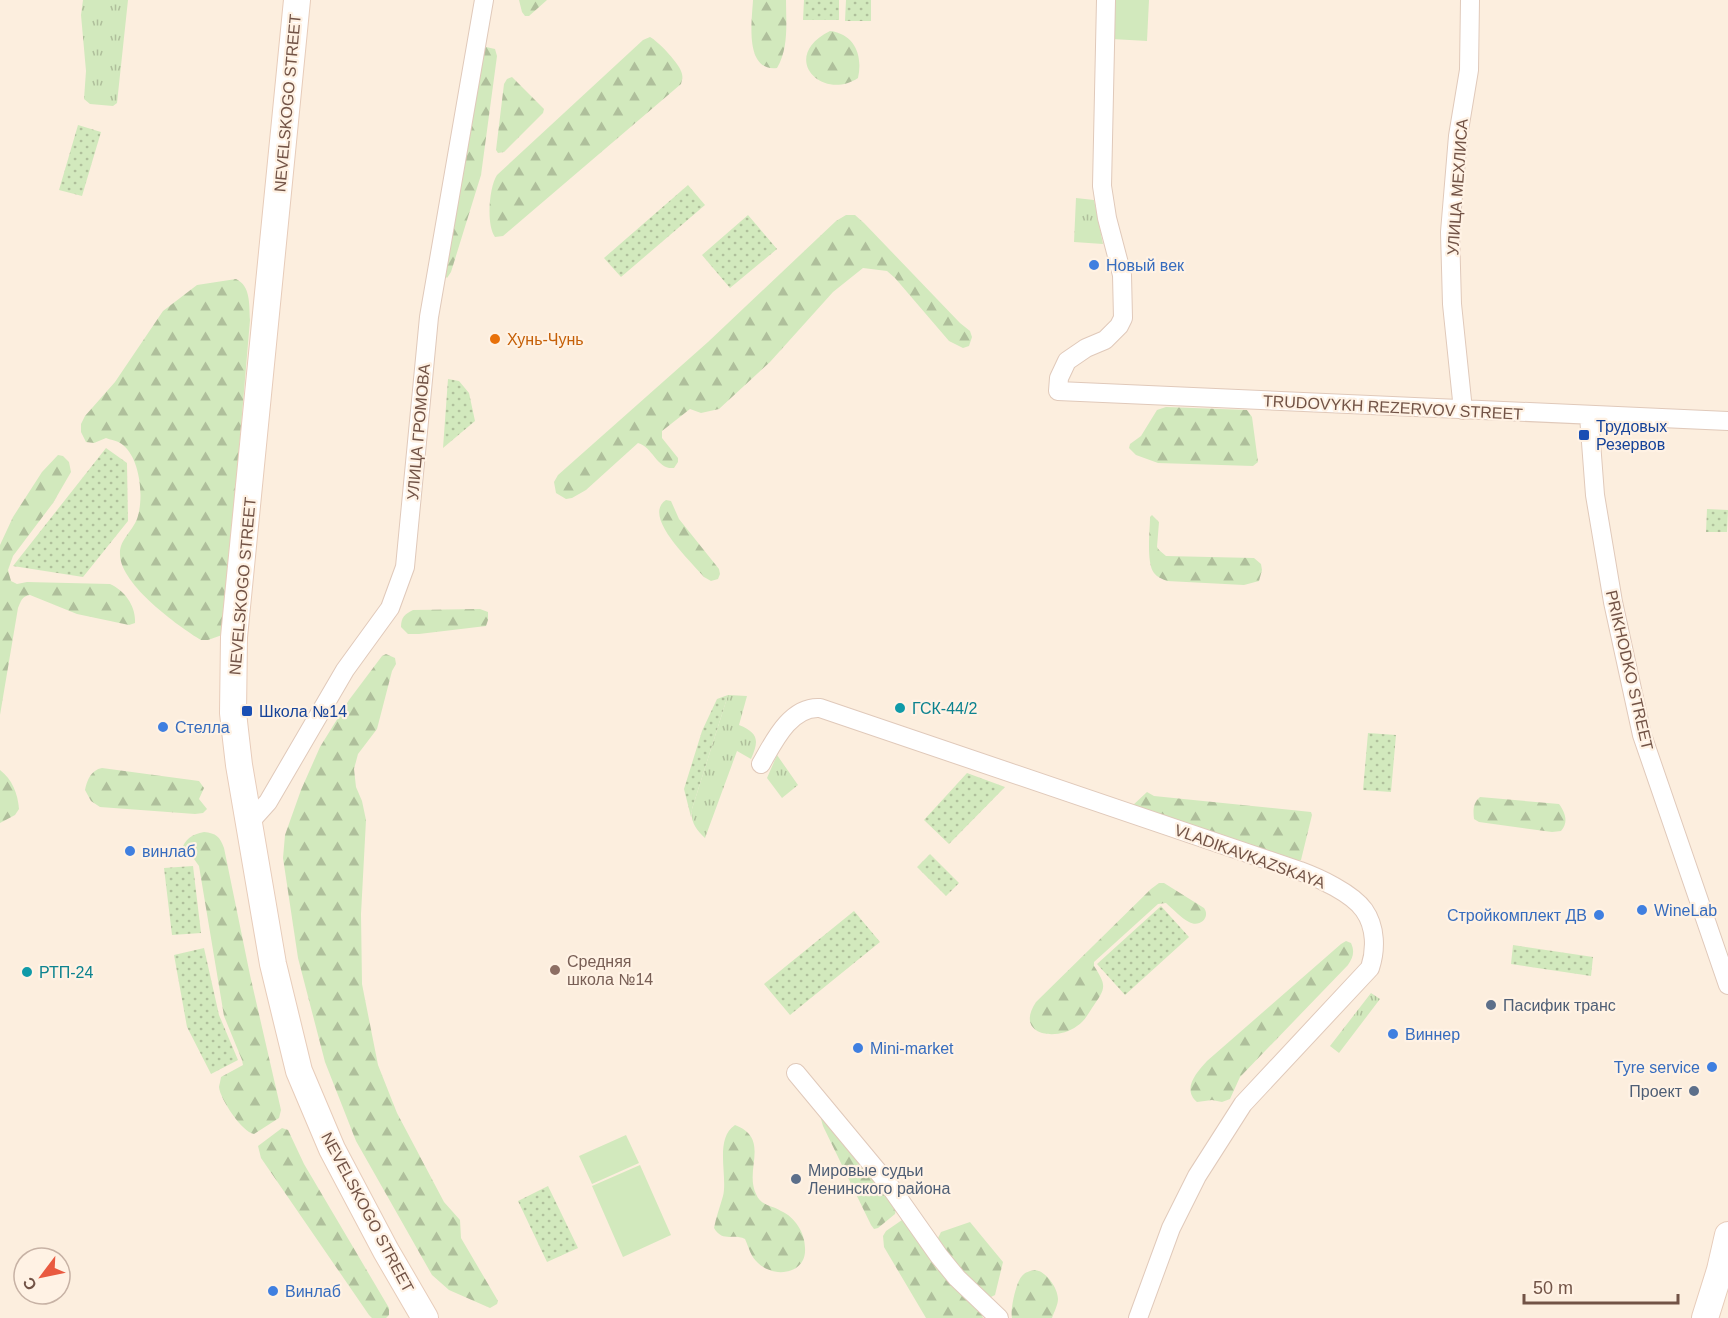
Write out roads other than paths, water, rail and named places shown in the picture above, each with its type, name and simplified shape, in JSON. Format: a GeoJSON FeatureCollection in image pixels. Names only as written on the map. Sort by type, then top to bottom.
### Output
{"type":"FeatureCollection","features":[{"type":"Feature","properties":{"kind":"main road","name":"NEVELSKOGO STREET"},"geometry":{"type":"LineString","coordinates":[[297,0],[234,637],[233,713],[239,765],[273,964],[299,1071],[332,1149],[386,1251],[425,1318]]}},
{"type":"Feature","properties":{"kind":"main road"},"geometry":{"type":"LineString","coordinates":[[1705,1318],[1728,1235]]}},
{"type":"Feature","properties":{"kind":"street","name":"УЛИЦА ГРОМОВА"},"geometry":{"type":"LineString","coordinates":[[250,822],[268,802],[345,670],[390,608],[405,567],[429,317],[484,0]]}},
{"type":"Feature","properties":{"kind":"street","name":"TRUDOVYKH REZERVOV STREET"},"geometry":{"type":"LineString","coordinates":[[1107,0],[1102,186],[1107,218],[1122,275],[1123,318],[1119,326],[1105,340],[1086,348],[1067,361],[1059,378],[1058,391],[1728,421]]}},
{"type":"Feature","properties":{"kind":"street","name":"УЛИЦА МЕХЛИСА"},"geometry":{"type":"LineString","coordinates":[[1463,410],[1452,304],[1450,232],[1458,136],[1469,70],[1470,0]]}},
{"type":"Feature","properties":{"kind":"street","name":"PRIKHODKO STREET"},"geometry":{"type":"LineString","coordinates":[[1589,416],[1595,495],[1613,602],[1634,704],[1642,735],[1728,985]]}},
{"type":"Feature","properties":{"kind":"street","name":"VLADIKAVKAZSKAYA"},"geometry":{"type":"LineString","coordinates":[[761,764],[788,723],[812,707],[820,708],[1300,871],[1339,889],[1364,910],[1375,943],[1375,953],[1370,969],[1243,1104],[1197,1176],[1171,1228],[1138,1318]]}},
{"type":"Feature","properties":{"kind":"street"},"geometry":{"type":"LineString","coordinates":[[796,1073],[889,1185],[957,1278],[999,1318]]}},
{"type":"Feature","properties":{"kind":"place","name":"Новый век"},"geometry":{"type":"Point","coordinates":[1094,265]}},
{"type":"Feature","properties":{"kind":"place","name":"Хунь-Чунь"},"geometry":{"type":"Point","coordinates":[495,339]}},
{"type":"Feature","properties":{"kind":"place","name":"Трудовых Резервов"},"geometry":{"type":"Point","coordinates":[1584,435]}},
{"type":"Feature","properties":{"kind":"place","name":"ГСК-44/2"},"geometry":{"type":"Point","coordinates":[900,708]}},
{"type":"Feature","properties":{"kind":"place","name":"Школа №14"},"geometry":{"type":"Point","coordinates":[247,711]}},
{"type":"Feature","properties":{"kind":"place","name":"Стелла"},"geometry":{"type":"Point","coordinates":[163,727]}},
{"type":"Feature","properties":{"kind":"place","name":"винлаб"},"geometry":{"type":"Point","coordinates":[130,851]}},
{"type":"Feature","properties":{"kind":"place","name":"WineLab"},"geometry":{"type":"Point","coordinates":[1642,910]}},
{"type":"Feature","properties":{"kind":"place","name":"Стройкомплект ДВ"},"geometry":{"type":"Point","coordinates":[1599,915]}},
{"type":"Feature","properties":{"kind":"place","name":"Средняя школа №14"},"geometry":{"type":"Point","coordinates":[555,970]}},
{"type":"Feature","properties":{"kind":"place","name":"РТП-24"},"geometry":{"type":"Point","coordinates":[27,972]}},
{"type":"Feature","properties":{"kind":"place","name":"Пасифик транс"},"geometry":{"type":"Point","coordinates":[1491,1005]}},
{"type":"Feature","properties":{"kind":"place","name":"Виннер"},"geometry":{"type":"Point","coordinates":[1393,1034]}},
{"type":"Feature","properties":{"kind":"place","name":"Mini-market"},"geometry":{"type":"Point","coordinates":[858,1048]}},
{"type":"Feature","properties":{"kind":"place","name":"Tyre service"},"geometry":{"type":"Point","coordinates":[1712,1067]}},
{"type":"Feature","properties":{"kind":"place","name":"Проект"},"geometry":{"type":"Point","coordinates":[1694,1091]}},
{"type":"Feature","properties":{"kind":"place","name":"Мировые судьи Ленинского района"},"geometry":{"type":"Point","coordinates":[796,1179]}},
{"type":"Feature","properties":{"kind":"place","name":"Винлаб"},"geometry":{"type":"Point","coordinates":[273,1291]}}]}
